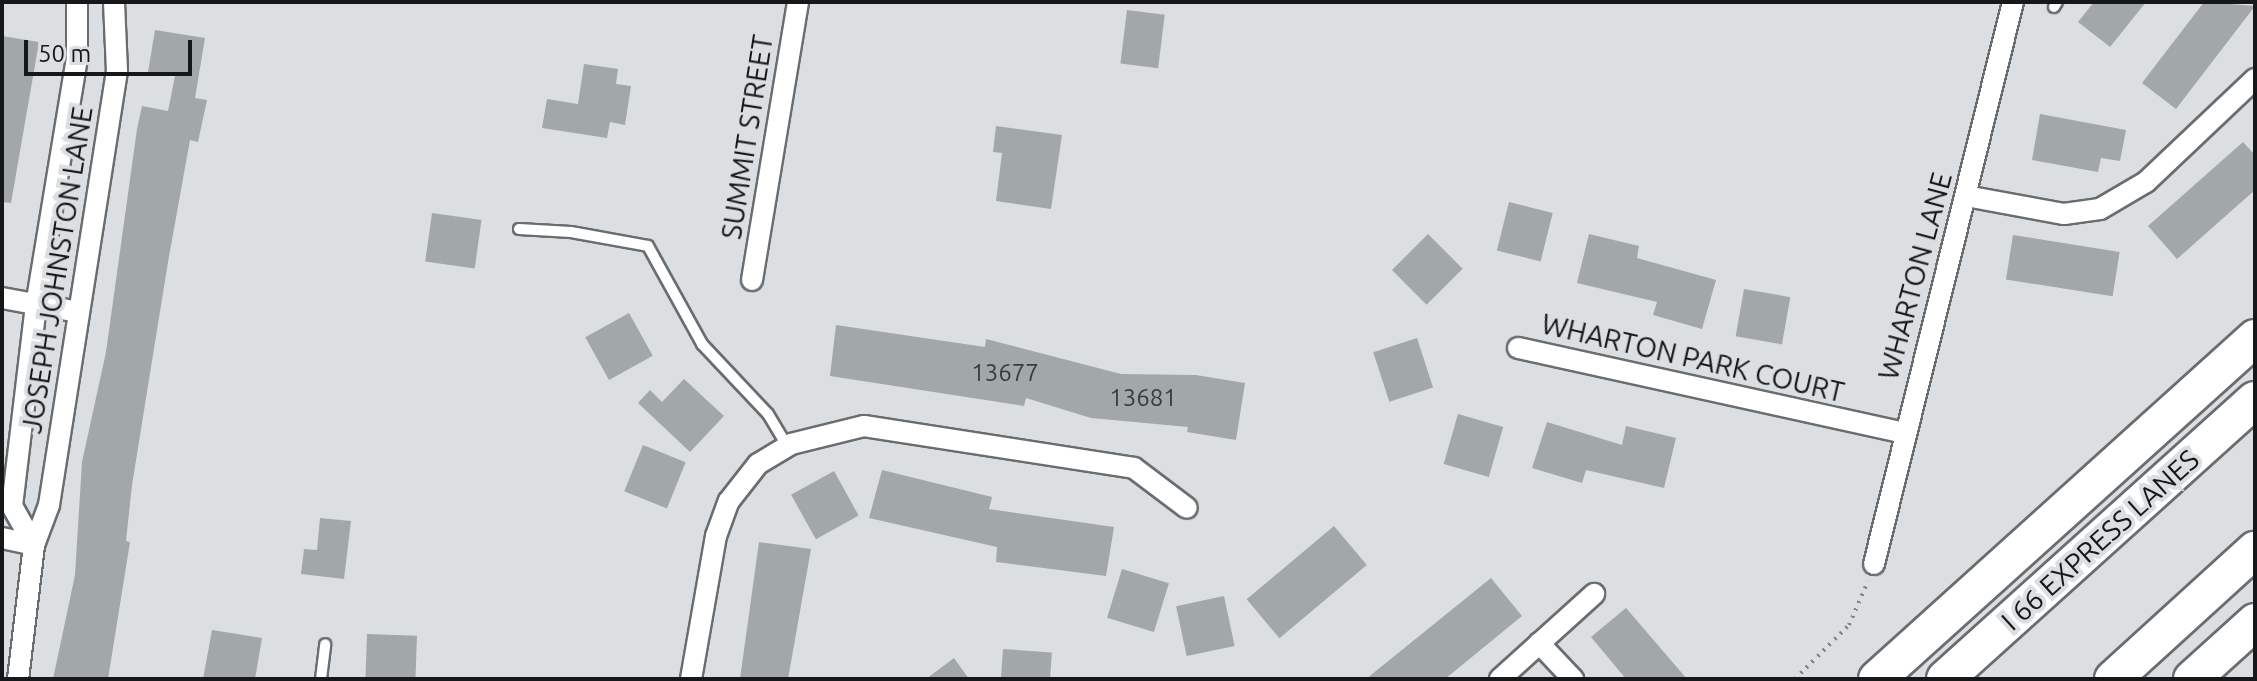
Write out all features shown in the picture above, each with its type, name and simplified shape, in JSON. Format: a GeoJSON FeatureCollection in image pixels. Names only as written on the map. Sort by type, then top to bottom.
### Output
{"type":"FeatureCollection","features":[{"type":"Feature","properties":{"kind":"highway"},"geometry":{"type":"LineString","coordinates":[[1877,679],[2255,338]]}},
{"type":"Feature","properties":{"kind":"highway","name":"I 66 EXPRESS LANES"},"geometry":{"type":"LineString","coordinates":[[1945,679],[2255,400]]}},
{"type":"Feature","properties":{"kind":"highway"},"geometry":{"type":"LineString","coordinates":[[2113,679],[2255,550]]}},
{"type":"Feature","properties":{"kind":"highway"},"geometry":{"type":"LineString","coordinates":[[2192,679],[2255,622]]}},
{"type":"Feature","properties":{"kind":"highway"},"geometry":{"type":"LineString","coordinates":[[2214,679],[2255,638]]}},
{"type":"Feature","properties":{"kind":"street","name":"JOSEPH JOHNSTON LANE"},"geometry":{"type":"LineString","coordinates":[[34,545],[12,506],[36,305],[77,58],[77,2]]}},
{"type":"Feature","properties":{"kind":"street","name":"JOSEPH JOHNSTON LANE"},"geometry":{"type":"LineString","coordinates":[[18,679],[34,545],[49,505],[117,71],[114,2]]}},
{"type":"Feature","properties":{"kind":"street","name":"SUMMIT STREET"},"geometry":{"type":"LineString","coordinates":[[752,280],[798,2]]}},
{"type":"Feature","properties":{"kind":"street","name":"WHARTON LANE"},"geometry":{"type":"LineString","coordinates":[[1874,564],[1903,433],[1966,196],[2013,2]]}},
{"type":"Feature","properties":{"kind":"street"},"geometry":{"type":"LineString","coordinates":[[1966,196],[2064,214],[2100,209],[2146,182],[2255,79]]}},
{"type":"Feature","properties":{"kind":"street"},"geometry":{"type":"LineString","coordinates":[[2,298],[78,312]]}},
{"type":"Feature","properties":{"kind":"street","name":"WHARTON PARK COURT"},"geometry":{"type":"LineString","coordinates":[[1518,348],[1903,433]]}},
{"type":"Feature","properties":{"kind":"street"},"geometry":{"type":"LineString","coordinates":[[691,679],[716,536],[729,501],[758,464],[787,446],[864,426],[969,442],[1134,468],[1187,508]]}},
{"type":"Feature","properties":{"kind":"street"},"geometry":{"type":"LineString","coordinates":[[2,538],[34,545]]}},
{"type":"Feature","properties":{"kind":"street"},"geometry":{"type":"LineString","coordinates":[[1500,679],[1594,594]]}},
{"type":"Feature","properties":{"kind":"street"},"geometry":{"type":"LineString","coordinates":[[1539,643],[1573,679]]}},
{"type":"Feature","properties":{"kind":"lane"},"geometry":{"type":"LineString","coordinates":[[519,229],[571,232],[648,246],[702,344],[768,414],[787,446]]}},
{"type":"Feature","properties":{"kind":"lane"},"geometry":{"type":"LineString","coordinates":[[321,679],[325,644]]}},
{"type":"Feature","properties":{"kind":"path"},"geometry":{"type":"LineString","coordinates":[[1795,679],[1849,625],[1874,564]]}},
{"type":"Feature","properties":{"kind":"building"},"geometry":{"type":"Polygon","coordinates":[[[2094,2],[2146,2],[2110,47],[2078,22],[2094,2]]]}},
{"type":"Feature","properties":{"kind":"building"},"geometry":{"type":"Polygon","coordinates":[[[2204,2],[2255,6],[2176,109],[2142,83],[2204,2]]]}},
{"type":"Feature","properties":{"kind":"building"},"geometry":{"type":"Polygon","coordinates":[[[1127,10],[1165,15],[1158,68],[1120,64],[1127,10]]]}},
{"type":"Feature","properties":{"kind":"building"},"geometry":{"type":"Polygon","coordinates":[[[155,30],[205,38],[195,98],[207,100],[198,142],[190,140],[168,262],[132,485],[126,541],[130,542],[108,679],[53,679],[75,575],[82,462],[106,352],[137,129],[142,106],[168,111],[175,76],[148,72],[155,30]]]}},
{"type":"Feature","properties":{"kind":"building"},"geometry":{"type":"Polygon","coordinates":[[[2,36],[39,42],[11,203],[2,202],[2,36]]]}},
{"type":"Feature","properties":{"kind":"building"},"geometry":{"type":"Polygon","coordinates":[[[584,64],[618,69],[616,84],[631,86],[625,125],[610,122],[607,138],[542,128],[547,99],[578,104],[584,64]]]}},
{"type":"Feature","properties":{"kind":"building"},"geometry":{"type":"Polygon","coordinates":[[[2040,114],[2126,130],[2120,161],[2101,158],[2098,172],[2032,160],[2040,114]]]}},
{"type":"Feature","properties":{"kind":"building"},"geometry":{"type":"Polygon","coordinates":[[[996,126],[1062,135],[1051,209],[996,201],[1002,153],[993,152],[996,126]]]}},
{"type":"Feature","properties":{"kind":"building"},"geometry":{"type":"Polygon","coordinates":[[[2243,142],[2255,155],[2255,190],[2177,259],[2148,226],[2243,142]]]}},
{"type":"Feature","properties":{"kind":"building"},"geometry":{"type":"Polygon","coordinates":[[[1509,202],[1553,213],[1541,261],[1497,251],[1509,202]]]}},
{"type":"Feature","properties":{"kind":"building"},"geometry":{"type":"Polygon","coordinates":[[[432,213],[482,220],[475,268],[425,262],[432,213]]]}},
{"type":"Feature","properties":{"kind":"building"},"geometry":{"type":"Polygon","coordinates":[[[1428,234],[1463,269],[1427,305],[1392,270],[1428,234]]]}},
{"type":"Feature","properties":{"kind":"building"},"geometry":{"type":"Polygon","coordinates":[[[1589,234],[1639,246],[1637,258],[1716,280],[1702,329],[1653,315],[1657,302],[1577,283],[1589,234]]]}},
{"type":"Feature","properties":{"kind":"building"},"geometry":{"type":"Polygon","coordinates":[[[2013,235],[2120,252],[2113,296],[2006,279],[2013,235]]]}},
{"type":"Feature","properties":{"kind":"building"},"geometry":{"type":"Polygon","coordinates":[[[1744,289],[1790,297],[1782,344],[1736,336],[1744,289]]]}},
{"type":"Feature","properties":{"kind":"building"},"geometry":{"type":"Polygon","coordinates":[[[629,313],[653,356],[609,380],[585,337],[629,313]]]}},
{"type":"Feature","properties":{"kind":"building"},"geometry":{"type":"Polygon","coordinates":[[[836,325],[985,347],[986,339],[1121,374],[1196,375],[1245,383],[1236,440],[1187,432],[1188,427],[1091,418],[1026,398],[1024,406],[830,376],[836,325]]]}},
{"type":"Feature","properties":{"kind":"building"},"geometry":{"type":"Polygon","coordinates":[[[1417,338],[1433,387],[1389,402],[1373,352],[1417,338]]]}},
{"type":"Feature","properties":{"kind":"building"},"geometry":{"type":"Polygon","coordinates":[[[684,379],[724,416],[690,452],[638,403],[650,390],[662,402],[684,379]]]}},
{"type":"Feature","properties":{"kind":"building"},"geometry":{"type":"Polygon","coordinates":[[[1458,414],[1503,427],[1489,477],[1444,464],[1458,414]]]}},
{"type":"Feature","properties":{"kind":"building"},"geometry":{"type":"Polygon","coordinates":[[[1547,422],[1622,445],[1626,426],[1676,438],[1664,488],[1586,470],[1582,483],[1532,468],[1547,422]]]}},
{"type":"Feature","properties":{"kind":"building"},"geometry":{"type":"Polygon","coordinates":[[[643,445],[686,462],[667,509],[624,491],[643,445]]]}},
{"type":"Feature","properties":{"kind":"building"},"geometry":{"type":"Polygon","coordinates":[[[882,470],[992,497],[989,509],[1114,527],[1106,576],[996,562],[997,547],[869,518],[882,470]]]}},
{"type":"Feature","properties":{"kind":"building"},"geometry":{"type":"Polygon","coordinates":[[[834,471],[859,516],[816,539],[791,495],[834,471]]]}},
{"type":"Feature","properties":{"kind":"building"},"geometry":{"type":"Polygon","coordinates":[[[320,518],[351,521],[344,579],[301,574],[304,549],[317,550],[320,518]]]}},
{"type":"Feature","properties":{"kind":"building"},"geometry":{"type":"Polygon","coordinates":[[[1334,526],[1367,565],[1279,638],[1247,599],[1334,526]]]}},
{"type":"Feature","properties":{"kind":"building"},"geometry":{"type":"Polygon","coordinates":[[[759,542],[811,549],[788,679],[740,679],[759,542]]]}},
{"type":"Feature","properties":{"kind":"building"},"geometry":{"type":"Polygon","coordinates":[[[1122,569],[1169,583],[1154,632],[1107,618],[1122,569]]]}},
{"type":"Feature","properties":{"kind":"building"},"geometry":{"type":"Polygon","coordinates":[[[1491,578],[1522,616],[1445,679],[1366,679],[1491,578]]]}},
{"type":"Feature","properties":{"kind":"building"},"geometry":{"type":"Polygon","coordinates":[[[1224,596],[1235,646],[1187,656],[1176,606],[1224,596]]]}},
{"type":"Feature","properties":{"kind":"building"},"geometry":{"type":"Polygon","coordinates":[[[1626,608],[1687,679],[1626,679],[1591,637],[1626,608]]]}},
{"type":"Feature","properties":{"kind":"building"},"geometry":{"type":"Polygon","coordinates":[[[212,630],[262,638],[255,679],[203,679],[212,630]]]}},
{"type":"Feature","properties":{"kind":"building"},"geometry":{"type":"Polygon","coordinates":[[[367,634],[417,636],[415,679],[365,679],[367,634]]]}},
{"type":"Feature","properties":{"kind":"building"},"geometry":{"type":"Polygon","coordinates":[[[1003,649],[1052,652],[1050,679],[1001,679],[1003,649]]]}},
{"type":"Feature","properties":{"kind":"building"},"geometry":{"type":"Polygon","coordinates":[[[954,658],[969,679],[926,679],[954,658]]]}}]}
